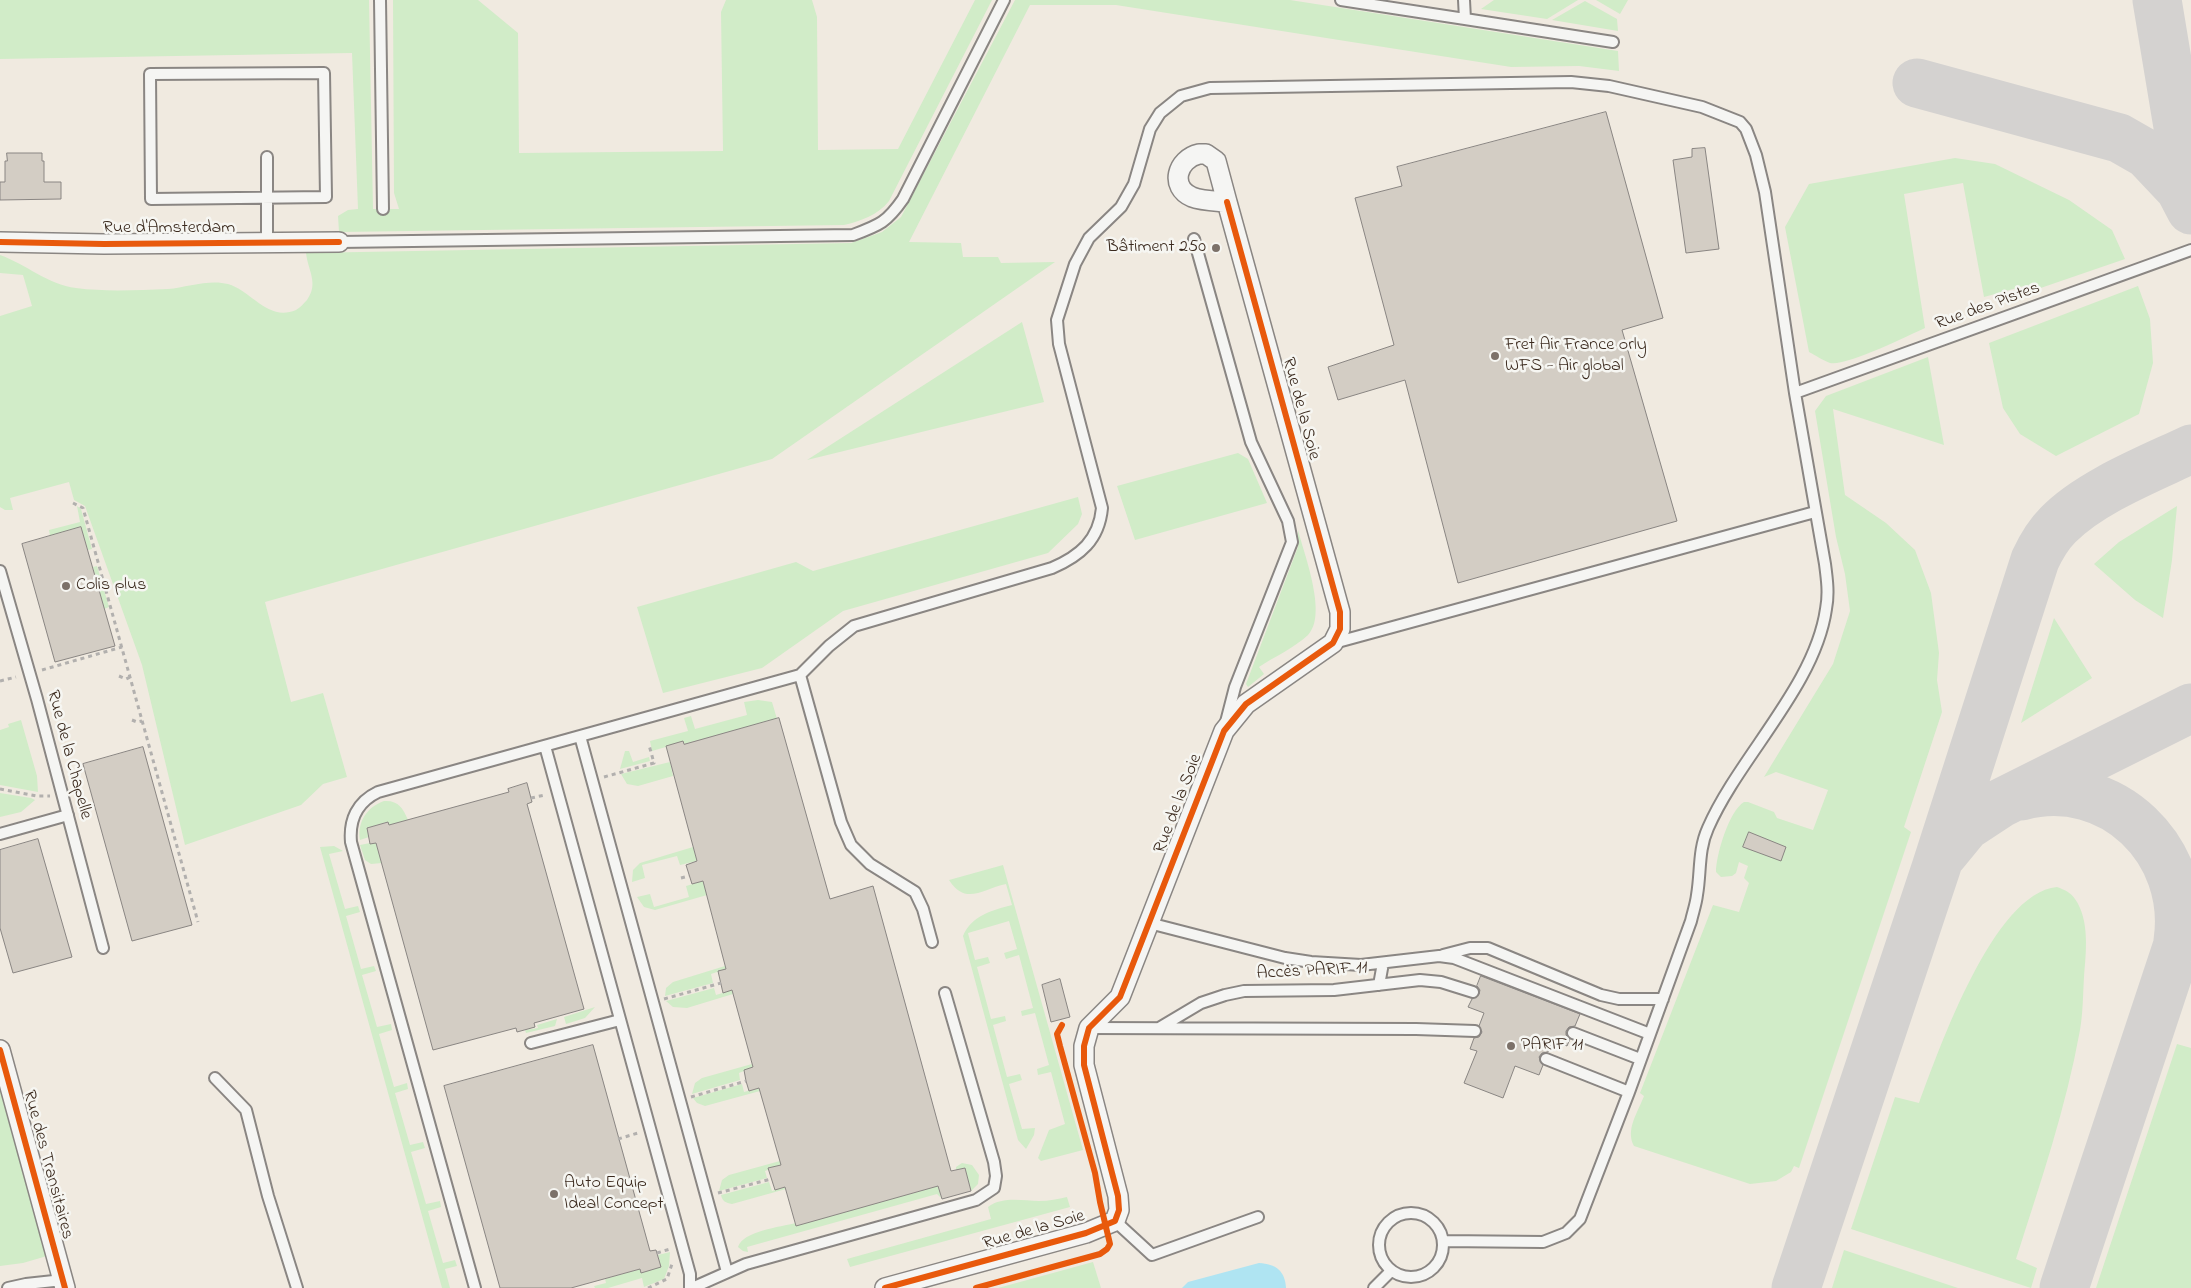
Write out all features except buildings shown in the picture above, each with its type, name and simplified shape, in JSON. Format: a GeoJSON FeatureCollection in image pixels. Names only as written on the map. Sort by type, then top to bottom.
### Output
{"type":"FeatureCollection","features":[{"type":"Feature","properties":{"kind":"street","name":"Rue de la Soie"},"geometry":{"type":"LineString","coordinates":[[1089,1028],[1120,997],[1224,731],[1246,704],[1333,643],[1340,629],[1340,612],[1227,202]]}},
{"type":"Feature","properties":{"kind":"street","name":"Rue d'Amsterdam"},"geometry":{"type":"LineString","coordinates":[[0,242],[104,244],[339,242]]}},
{"type":"Feature","properties":{"kind":"street"},"geometry":{"type":"LineString","coordinates":[[1089,1028],[1084,1046],[1084,1065],[1118,1196],[1119,1210],[1115,1221]]}},
{"type":"Feature","properties":{"kind":"street","name":"Rue des Transitaires"},"geometry":{"type":"LineString","coordinates":[[0,1050],[64,1284]]}},
{"type":"Feature","properties":{"kind":"street","name":"Rue de la Soie"},"geometry":{"type":"LineString","coordinates":[[887,1288],[1086,1233],[1115,1221]]}},
{"type":"Feature","properties":{"kind":"lane"},"geometry":{"type":"LineString","coordinates":[[380,0],[383,209]]}},
{"type":"Feature","properties":{"kind":"lane"},"geometry":{"type":"LineString","coordinates":[[339,242],[853,235],[872,228],[890,217],[903,198],[1004,0]]}},
{"type":"Feature","properties":{"kind":"lane"},"geometry":{"type":"LineString","coordinates":[[1341,0],[1612,42]]}},
{"type":"Feature","properties":{"kind":"lane"},"geometry":{"type":"LineString","coordinates":[[1464,0],[1465,20]]}},
{"type":"Feature","properties":{"kind":"lane"},"geometry":{"type":"LineString","coordinates":[[324,73],[326,197],[267,198],[151,199],[150,74],[324,73]]}},
{"type":"Feature","properties":{"kind":"lane"},"geometry":{"type":"LineString","coordinates":[[475,1288],[351,842],[351,822],[364,801],[378,792],[800,675],[829,646],[854,626],[1052,568],[1072,560],[1089,543],[1101,522],[1102,508],[1059,344],[1058,320],[1075,264],[1089,238],[1121,207],[1134,184],[1150,129],[1160,113],[1181,96],[1210,88],[1571,82],[1609,86],[1702,107],[1740,122],[1751,139],[1764,192],[1795,393],[1828,586],[1826,610],[1819,638],[1809,662],[1786,702],[1730,785],[1701,844],[1697,897],[1691,921],[1584,1211],[1575,1225],[1566,1233],[1552,1240],[1534,1243],[1443,1241]]}},
{"type":"Feature","properties":{"kind":"lane"},"geometry":{"type":"LineString","coordinates":[[267,157],[267,243]]}},
{"type":"Feature","properties":{"kind":"lane"},"geometry":{"type":"LineString","coordinates":[[1194,239],[1251,442],[1288,521],[1292,542],[1235,687],[1224,731]]}},
{"type":"Feature","properties":{"kind":"lane","name":"Rue des Pistes"},"geometry":{"type":"LineString","coordinates":[[1795,393],[2191,250]]}},
{"type":"Feature","properties":{"kind":"lane"},"geometry":{"type":"LineString","coordinates":[[1333,643],[1816,512]]}},
{"type":"Feature","properties":{"kind":"lane","name":"Rue de la Chapelle"},"geometry":{"type":"LineString","coordinates":[[0,572],[103,948]]}},
{"type":"Feature","properties":{"kind":"lane"},"geometry":{"type":"LineString","coordinates":[[800,675],[841,822],[851,845],[870,864],[915,892],[923,909],[932,942]]}},
{"type":"Feature","properties":{"kind":"lane"},"geometry":{"type":"LineString","coordinates":[[580,736],[727,1272]]}},
{"type":"Feature","properties":{"kind":"lane"},"geometry":{"type":"LineString","coordinates":[[545,746],[690,1274],[691,1288],[746,1264],[976,1200],[994,1188],[996,1176],[994,1162],[945,993]]}},
{"type":"Feature","properties":{"kind":"lane"},"geometry":{"type":"LineString","coordinates":[[0,834],[68,816]]}},
{"type":"Feature","properties":{"kind":"lane"},"geometry":{"type":"LineString","coordinates":[[1148,923],[1285,958],[1362,965],[1439,956],[1470,948],[1488,948],[1601,995],[1619,999],[1663,999]]}},
{"type":"Feature","properties":{"kind":"lane"},"geometry":{"type":"LineString","coordinates":[[1439,956],[1468,962],[1650,1034]]}},
{"type":"Feature","properties":{"kind":"lane"},"geometry":{"type":"LineString","coordinates":[[1379,984],[1383,963]]}},
{"type":"Feature","properties":{"kind":"lane","name":"Accès PARIF 11"},"geometry":{"type":"LineString","coordinates":[[1158,1028],[1201,1003],[1234,992],[1334,990],[1379,984],[1427,981],[1441,982],[1473,992]]}},
{"type":"Feature","properties":{"kind":"lane"},"geometry":{"type":"LineString","coordinates":[[531,1043],[620,1020]]}},
{"type":"Feature","properties":{"kind":"lane"},"geometry":{"type":"LineString","coordinates":[[1089,1028],[1475,1031]]}},
{"type":"Feature","properties":{"kind":"lane"},"geometry":{"type":"LineString","coordinates":[[1573,1033],[1640,1059]]}},
{"type":"Feature","properties":{"kind":"lane"},"geometry":{"type":"LineString","coordinates":[[1546,1060],[1629,1092]]}},
{"type":"Feature","properties":{"kind":"lane"},"geometry":{"type":"LineString","coordinates":[[215,1078],[246,1110],[268,1196],[297,1288]]}},
{"type":"Feature","properties":{"kind":"lane"},"geometry":{"type":"LineString","coordinates":[[1405,1214],[1425,1217],[1433,1223],[1443,1241],[1442,1252],[1438,1262],[1431,1270],[1422,1275],[1411,1277],[1401,1276],[1391,1270],[1384,1263],[1379,1243],[1387,1224],[1405,1214]]}},
{"type":"Feature","properties":{"kind":"lane"},"geometry":{"type":"LineString","coordinates":[[1115,1221],[1152,1255],[1258,1217]]}},
{"type":"Feature","properties":{"kind":"lane"},"geometry":{"type":"LineString","coordinates":[[1374,1288],[1391,1270]]}},
{"type":"Feature","properties":{"kind":"lane"},"geometry":{"type":"LineString","coordinates":[[8,1288],[26,1284],[64,1284]]}},
{"type":"Feature","properties":{"kind":"lane"},"geometry":{"type":"LineString","coordinates":[[42,1288],[64,1284]]}},
{"type":"Feature","properties":{"kind":"path"},"geometry":{"type":"LineString","coordinates":[[73,503],[83,508],[198,922]]}},
{"type":"Feature","properties":{"kind":"path"},"geometry":{"type":"LineString","coordinates":[[0,681],[122,647]]}},
{"type":"Feature","properties":{"kind":"path"},"geometry":{"type":"LineString","coordinates":[[119,676],[126,679],[130,678]]}},
{"type":"Feature","properties":{"kind":"path"},"geometry":{"type":"LineString","coordinates":[[132,720],[142,721]]}},
{"type":"Feature","properties":{"kind":"path"},"geometry":{"type":"LineString","coordinates":[[592,780],[654,763],[649,745]]}},
{"type":"Feature","properties":{"kind":"path"},"geometry":{"type":"LineString","coordinates":[[0,789],[37,796],[63,797]]}},
{"type":"Feature","properties":{"kind":"path"},"geometry":{"type":"LineString","coordinates":[[681,878],[689,876]]}},
{"type":"Feature","properties":{"kind":"path"},"geometry":{"type":"LineString","coordinates":[[680,1100],[746,1081]]}},
{"type":"Feature","properties":{"kind":"path"},"geometry":{"type":"LineString","coordinates":[[706,1196],[772,1179]]}},
{"type":"Feature","properties":{"kind":"path"},"geometry":{"type":"LineString","coordinates":[[648,1288],[667,1279],[672,1266],[671,1249]]}},
{"type":"Feature","properties":{"kind":"shaded area"},"geometry":{"type":"Polygon","coordinates":[[[0,0],[2191,0],[2191,1288],[0,1288],[0,0]]]}},
{"type":"Feature","properties":{"kind":"green space"},"geometry":{"type":"Polygon","coordinates":[[[0,0],[369,0],[373,209],[399,209],[394,193],[393,0],[478,0],[518,33],[519,153],[723,151],[721,12],[726,0],[812,0],[817,17],[818,150],[898,149],[975,0],[992,0],[889,201],[874,214],[857,222],[844,225],[339,232],[338,216],[348,210],[358,209],[352,53],[0,59],[0,0]]]}},
{"type":"Feature","properties":{"kind":"green space"},"geometry":{"type":"Polygon","coordinates":[[[1015,0],[1290,0],[1618,51],[1619,71],[1579,66],[1511,67],[1116,5],[1030,5],[909,242],[961,243],[963,257],[998,257],[1001,263],[1055,262],[772,459],[265,602],[291,702],[323,693],[347,777],[323,784],[301,805],[185,845],[142,665],[85,506],[74,500],[69,482],[10,498],[13,510],[5,510],[0,507],[0,316],[32,306],[23,275],[0,273],[0,255],[47,279],[66,286],[99,290],[134,290],[168,289],[214,282],[228,284],[269,309],[286,313],[299,308],[307,300],[312,288],[312,277],[306,253],[851,243],[882,232],[901,217],[1015,0]]]}},
{"type":"Feature","properties":{"kind":"green space"},"geometry":{"type":"Polygon","coordinates":[[[1494,0],[1578,0],[1547,19],[1481,9],[1494,0]]]}},
{"type":"Feature","properties":{"kind":"green space"},"geometry":{"type":"Polygon","coordinates":[[[1596,0],[1628,0],[1620,14],[1596,0]]]}},
{"type":"Feature","properties":{"kind":"green space"},"geometry":{"type":"Polygon","coordinates":[[[1585,1],[1617,19],[1618,31],[1552,20],[1585,1]]]}},
{"type":"Feature","properties":{"kind":"green space"},"geometry":{"type":"Polygon","coordinates":[[[1955,158],[1995,164],[2069,200],[2112,230],[2125,259],[2029,292],[2024,286],[1984,297],[1963,183],[1904,194],[1925,328],[1863,355],[1839,363],[1830,363],[1809,352],[1785,227],[1809,184],[1955,158]]]}},
{"type":"Feature","properties":{"kind":"green space"},"geometry":{"type":"Polygon","coordinates":[[[2138,286],[2150,319],[2153,363],[2139,414],[2056,456],[2020,434],[2003,408],[1989,343],[2138,286]]]}},
{"type":"Feature","properties":{"kind":"green space"},"geometry":{"type":"Polygon","coordinates":[[[1022,322],[1044,402],[807,460],[1022,322]]]}},
{"type":"Feature","properties":{"kind":"green space"},"geometry":{"type":"Polygon","coordinates":[[[1928,357],[1944,445],[1833,409],[1845,495],[1886,523],[1915,550],[1931,593],[1939,653],[1937,680],[1942,712],[1904,827],[1911,832],[1799,1168],[1794,1166],[1791,1172],[1776,1181],[1750,1184],[1634,1146],[1631,1134],[1632,1127],[1644,1096],[1640,1093],[1713,905],[1739,912],[1749,883],[1744,878],[1748,866],[1739,862],[1736,873],[1732,876],[1721,877],[1716,872],[1718,855],[1724,834],[1733,814],[1744,802],[1748,802],[1774,812],[1777,818],[1813,830],[1828,790],[1776,772],[1764,777],[1833,664],[1850,611],[1815,411],[1826,396],[1928,357]]]}},
{"type":"Feature","properties":{"kind":"green space"},"geometry":{"type":"Polygon","coordinates":[[[1238,453],[1248,459],[1267,503],[1135,540],[1117,486],[1238,453]]]}},
{"type":"Feature","properties":{"kind":"green space"},"geometry":{"type":"Polygon","coordinates":[[[1078,497],[1082,514],[1078,524],[1048,553],[843,611],[762,668],[663,693],[637,607],[796,562],[813,571],[1078,497]]]}},
{"type":"Feature","properties":{"kind":"green space"},"geometry":{"type":"Polygon","coordinates":[[[77,506],[81,509],[92,549],[88,550],[81,527],[50,536],[49,530],[80,522],[77,506]]]}},
{"type":"Feature","properties":{"kind":"green space"},"geometry":{"type":"Polygon","coordinates":[[[2177,506],[2172,560],[2163,618],[2135,600],[2094,564],[2119,542],[2177,506]]]}},
{"type":"Feature","properties":{"kind":"green space"},"geometry":{"type":"Polygon","coordinates":[[[1298,530],[1313,584],[1316,614],[1314,626],[1302,640],[1259,667],[1264,674],[1248,687],[1246,684],[1298,547],[1298,530]]]}},
{"type":"Feature","properties":{"kind":"green space"},"geometry":{"type":"Polygon","coordinates":[[[97,566],[109,607],[104,609],[93,567],[97,566]]]}},
{"type":"Feature","properties":{"kind":"green space"},"geometry":{"type":"Polygon","coordinates":[[[2054,618],[2092,678],[2021,723],[2054,618]]]}},
{"type":"Feature","properties":{"kind":"green space"},"geometry":{"type":"Polygon","coordinates":[[[758,700],[772,702],[777,719],[652,751],[650,741],[688,731],[684,718],[691,716],[695,729],[747,715],[744,702],[758,700]]]}},
{"type":"Feature","properties":{"kind":"green space"},"geometry":{"type":"Polygon","coordinates":[[[21,720],[37,776],[38,792],[0,785],[0,730],[9,727],[8,724],[21,720]]]}},
{"type":"Feature","properties":{"kind":"green space"},"geometry":{"type":"Polygon","coordinates":[[[625,751],[629,751],[633,762],[649,757],[650,761],[620,769],[625,751]]]}},
{"type":"Feature","properties":{"kind":"green space"},"geometry":{"type":"Polygon","coordinates":[[[670,762],[673,776],[638,786],[627,784],[621,774],[670,762]]]}},
{"type":"Feature","properties":{"kind":"green space"},"geometry":{"type":"Polygon","coordinates":[[[0,793],[35,800],[21,812],[0,817],[0,793]]]}},
{"type":"Feature","properties":{"kind":"green space"},"geometry":{"type":"Polygon","coordinates":[[[384,801],[396,803],[408,820],[389,825],[387,822],[367,828],[369,837],[360,840],[360,827],[364,816],[373,807],[384,801]]]}},
{"type":"Feature","properties":{"kind":"green space"},"geometry":{"type":"Polygon","coordinates":[[[376,843],[382,863],[371,864],[365,860],[360,845],[376,843]]]}},
{"type":"Feature","properties":{"kind":"green space"},"geometry":{"type":"Polygon","coordinates":[[[334,846],[343,851],[329,854],[345,909],[358,906],[360,912],[346,916],[361,969],[374,966],[376,971],[362,975],[377,1027],[391,1024],[392,1030],[379,1034],[394,1087],[407,1083],[408,1089],[395,1093],[410,1145],[423,1142],[425,1148],[411,1152],[426,1204],[440,1201],[441,1207],[428,1211],[443,1263],[455,1260],[457,1266],[445,1269],[450,1288],[442,1288],[320,847],[334,846]]]}},
{"type":"Feature","properties":{"kind":"green space"},"geometry":{"type":"Polygon","coordinates":[[[693,847],[697,861],[680,865],[677,856],[642,865],[645,878],[632,882],[633,870],[640,863],[693,847]]]}},
{"type":"Feature","properties":{"kind":"green space"},"geometry":{"type":"Polygon","coordinates":[[[1003,865],[1083,1150],[1041,1161],[1038,1158],[1049,1130],[1065,1124],[1051,1072],[1038,1075],[1037,1069],[1049,1065],[1035,1013],[1022,1016],[1021,1011],[1033,1008],[1019,955],[1006,959],[1004,953],[1017,949],[1009,921],[968,933],[975,960],[988,957],[990,963],[977,967],[991,1019],[1005,1016],[1006,1021],[993,1025],[1007,1077],[1020,1074],[1022,1080],[1009,1084],[1022,1129],[1035,1128],[1034,1135],[1026,1149],[1018,1140],[963,936],[971,923],[983,915],[1012,905],[1006,884],[975,894],[968,894],[955,888],[949,880],[1003,865]]]}},
{"type":"Feature","properties":{"kind":"green space"},"geometry":{"type":"Polygon","coordinates":[[[703,881],[707,895],[655,910],[644,907],[637,897],[650,894],[654,907],[689,897],[686,886],[703,881]]]}},
{"type":"Feature","properties":{"kind":"green space"},"geometry":{"type":"Polygon","coordinates":[[[2057,887],[2067,891],[2073,897],[2080,907],[2083,917],[2086,947],[2082,1010],[2080,1030],[2060,1117],[2016,1259],[2037,1268],[2031,1288],[1851,1229],[1895,1097],[1919,1103],[1955,1013],[1990,944],[2011,916],[2034,896],[2057,887]]]}},
{"type":"Feature","properties":{"kind":"green space"},"geometry":{"type":"Polygon","coordinates":[[[725,966],[726,969],[711,974],[713,983],[665,996],[666,988],[673,982],[725,966]]]}},
{"type":"Feature","properties":{"kind":"green space"},"geometry":{"type":"Polygon","coordinates":[[[714,988],[716,995],[732,990],[733,994],[687,1008],[673,1007],[666,1001],[714,988]]]}},
{"type":"Feature","properties":{"kind":"green space"},"geometry":{"type":"Polygon","coordinates":[[[595,1007],[585,1018],[566,1024],[564,1017],[595,1007]]]}},
{"type":"Feature","properties":{"kind":"green space"},"geometry":{"type":"Polygon","coordinates":[[[557,1019],[555,1026],[526,1033],[525,1030],[538,1028],[537,1025],[557,1019]]]}},
{"type":"Feature","properties":{"kind":"green space"},"geometry":{"type":"Polygon","coordinates":[[[2177,1044],[2191,1048],[2191,1288],[2096,1288],[2177,1044]]]}},
{"type":"Feature","properties":{"kind":"green space"},"geometry":{"type":"Polygon","coordinates":[[[752,1064],[753,1067],[739,1073],[740,1080],[692,1094],[695,1083],[702,1078],[752,1064]]]}},
{"type":"Feature","properties":{"kind":"green space"},"geometry":{"type":"Polygon","coordinates":[[[742,1084],[744,1092],[759,1088],[760,1091],[705,1106],[697,1103],[693,1098],[742,1084]]]}},
{"type":"Feature","properties":{"kind":"green space"},"geometry":{"type":"Polygon","coordinates":[[[0,1087],[47,1256],[23,1263],[0,1266],[0,1087]]]}},
{"type":"Feature","properties":{"kind":"green space"},"geometry":{"type":"Polygon","coordinates":[[[780,1161],[781,1165],[765,1171],[767,1178],[719,1191],[722,1180],[729,1175],[780,1161]]]}},
{"type":"Feature","properties":{"kind":"green space"},"geometry":{"type":"Polygon","coordinates":[[[962,1163],[972,1165],[979,1175],[978,1184],[971,1191],[965,1168],[956,1170],[956,1167],[962,1163]]]}},
{"type":"Feature","properties":{"kind":"green space"},"geometry":{"type":"Polygon","coordinates":[[[769,1182],[772,1191],[785,1187],[786,1189],[732,1204],[722,1199],[721,1195],[769,1182]]]}},
{"type":"Feature","properties":{"kind":"green space"},"geometry":{"type":"Polygon","coordinates":[[[938,1186],[941,1198],[937,1194],[747,1247],[748,1252],[738,1247],[747,1237],[763,1230],[796,1223],[797,1225],[938,1186]]]}},
{"type":"Feature","properties":{"kind":"green space"},"geometry":{"type":"Polygon","coordinates":[[[1067,1197],[1070,1207],[850,1267],[847,1259],[991,1219],[988,1207],[1000,1201],[1043,1201],[1067,1197]]]}},
{"type":"Feature","properties":{"kind":"green space"},"geometry":{"type":"Polygon","coordinates":[[[1844,1250],[1958,1288],[1832,1288],[1844,1250]]]}},
{"type":"Feature","properties":{"kind":"green space"},"geometry":{"type":"Polygon","coordinates":[[[670,1252],[669,1266],[664,1279],[644,1287],[642,1278],[608,1288],[595,1288],[594,1286],[606,1283],[605,1279],[640,1269],[661,1267],[658,1255],[670,1252]]]}},
{"type":"Feature","properties":{"kind":"green space"},"geometry":{"type":"Polygon","coordinates":[[[1093,1262],[1101,1288],[998,1288],[1093,1262]]]}},
{"type":"Feature","properties":{"kind":"water"},"geometry":{"type":"Polygon","coordinates":[[[1259,1263],[1275,1267],[1282,1273],[1286,1288],[1182,1288],[1188,1282],[1259,1263]]]}},
{"type":"Feature","properties":{"kind":"taxiway"},"geometry":{"type":"LineString","coordinates":[[2157,0],[2191,205]]}},
{"type":"Feature","properties":{"kind":"taxiway"},"geometry":{"type":"LineString","coordinates":[[1917,83],[2119,138],[2147,154],[2180,189],[2191,210]]}},
{"type":"Feature","properties":{"kind":"taxiway"},"geometry":{"type":"LineString","coordinates":[[1796,1288],[1936,868],[2035,560],[2054,529],[2086,502],[2121,482],[2191,449]]}},
{"type":"Feature","properties":{"kind":"taxiway"},"geometry":{"type":"LineString","coordinates":[[1943,854],[1966,826],[2001,803],[2191,708]]}},
{"type":"Feature","properties":{"kind":"taxiway"},"geometry":{"type":"LineString","coordinates":[[2021,796],[2054,792],[2086,796],[2114,808],[2138,826],[2158,849],[2172,877],[2179,908],[2178,941]]}},
{"type":"Feature","properties":{"kind":"taxiway"},"geometry":{"type":"LineString","coordinates":[[2064,1288],[2191,905]]}},
{"type":"Feature","properties":{"kind":"cycle path"},"geometry":{"type":"LineString","coordinates":[[885,1288],[1086,1233],[1115,1221],[1119,1210],[1118,1196],[1084,1065],[1084,1046],[1089,1028],[1120,997],[1224,731],[1246,704],[1333,643],[1340,629],[1340,612],[1227,202]]}},
{"type":"Feature","properties":{"kind":"cycle path"},"geometry":{"type":"LineString","coordinates":[[0,242],[104,244],[339,242]]}},
{"type":"Feature","properties":{"kind":"cycle path"},"geometry":{"type":"LineString","coordinates":[[976,1288],[1100,1254],[1110,1244],[1095,1173],[1057,1034],[1062,1025]]}},
{"type":"Feature","properties":{"kind":"cycle path"},"geometry":{"type":"LineString","coordinates":[[0,1050],[65,1288]]}},
{"type":"Feature","properties":{"kind":"place","name":"Bâtiment 250"},"geometry":{"type":"Point","coordinates":[1216,248]}},
{"type":"Feature","properties":{"kind":"place","name":"Fret Air France orly WFS - Air global"},"geometry":{"type":"Point","coordinates":[1495,356]}},
{"type":"Feature","properties":{"kind":"place","name":"Colis plus"},"geometry":{"type":"Point","coordinates":[66,586]}},
{"type":"Feature","properties":{"kind":"place","name":"PARIF 11"},"geometry":{"type":"Point","coordinates":[1511,1046]}},
{"type":"Feature","properties":{"kind":"place","name":"Auto Equip Ideal Concept"},"geometry":{"type":"Point","coordinates":[554,1194]}}]}
